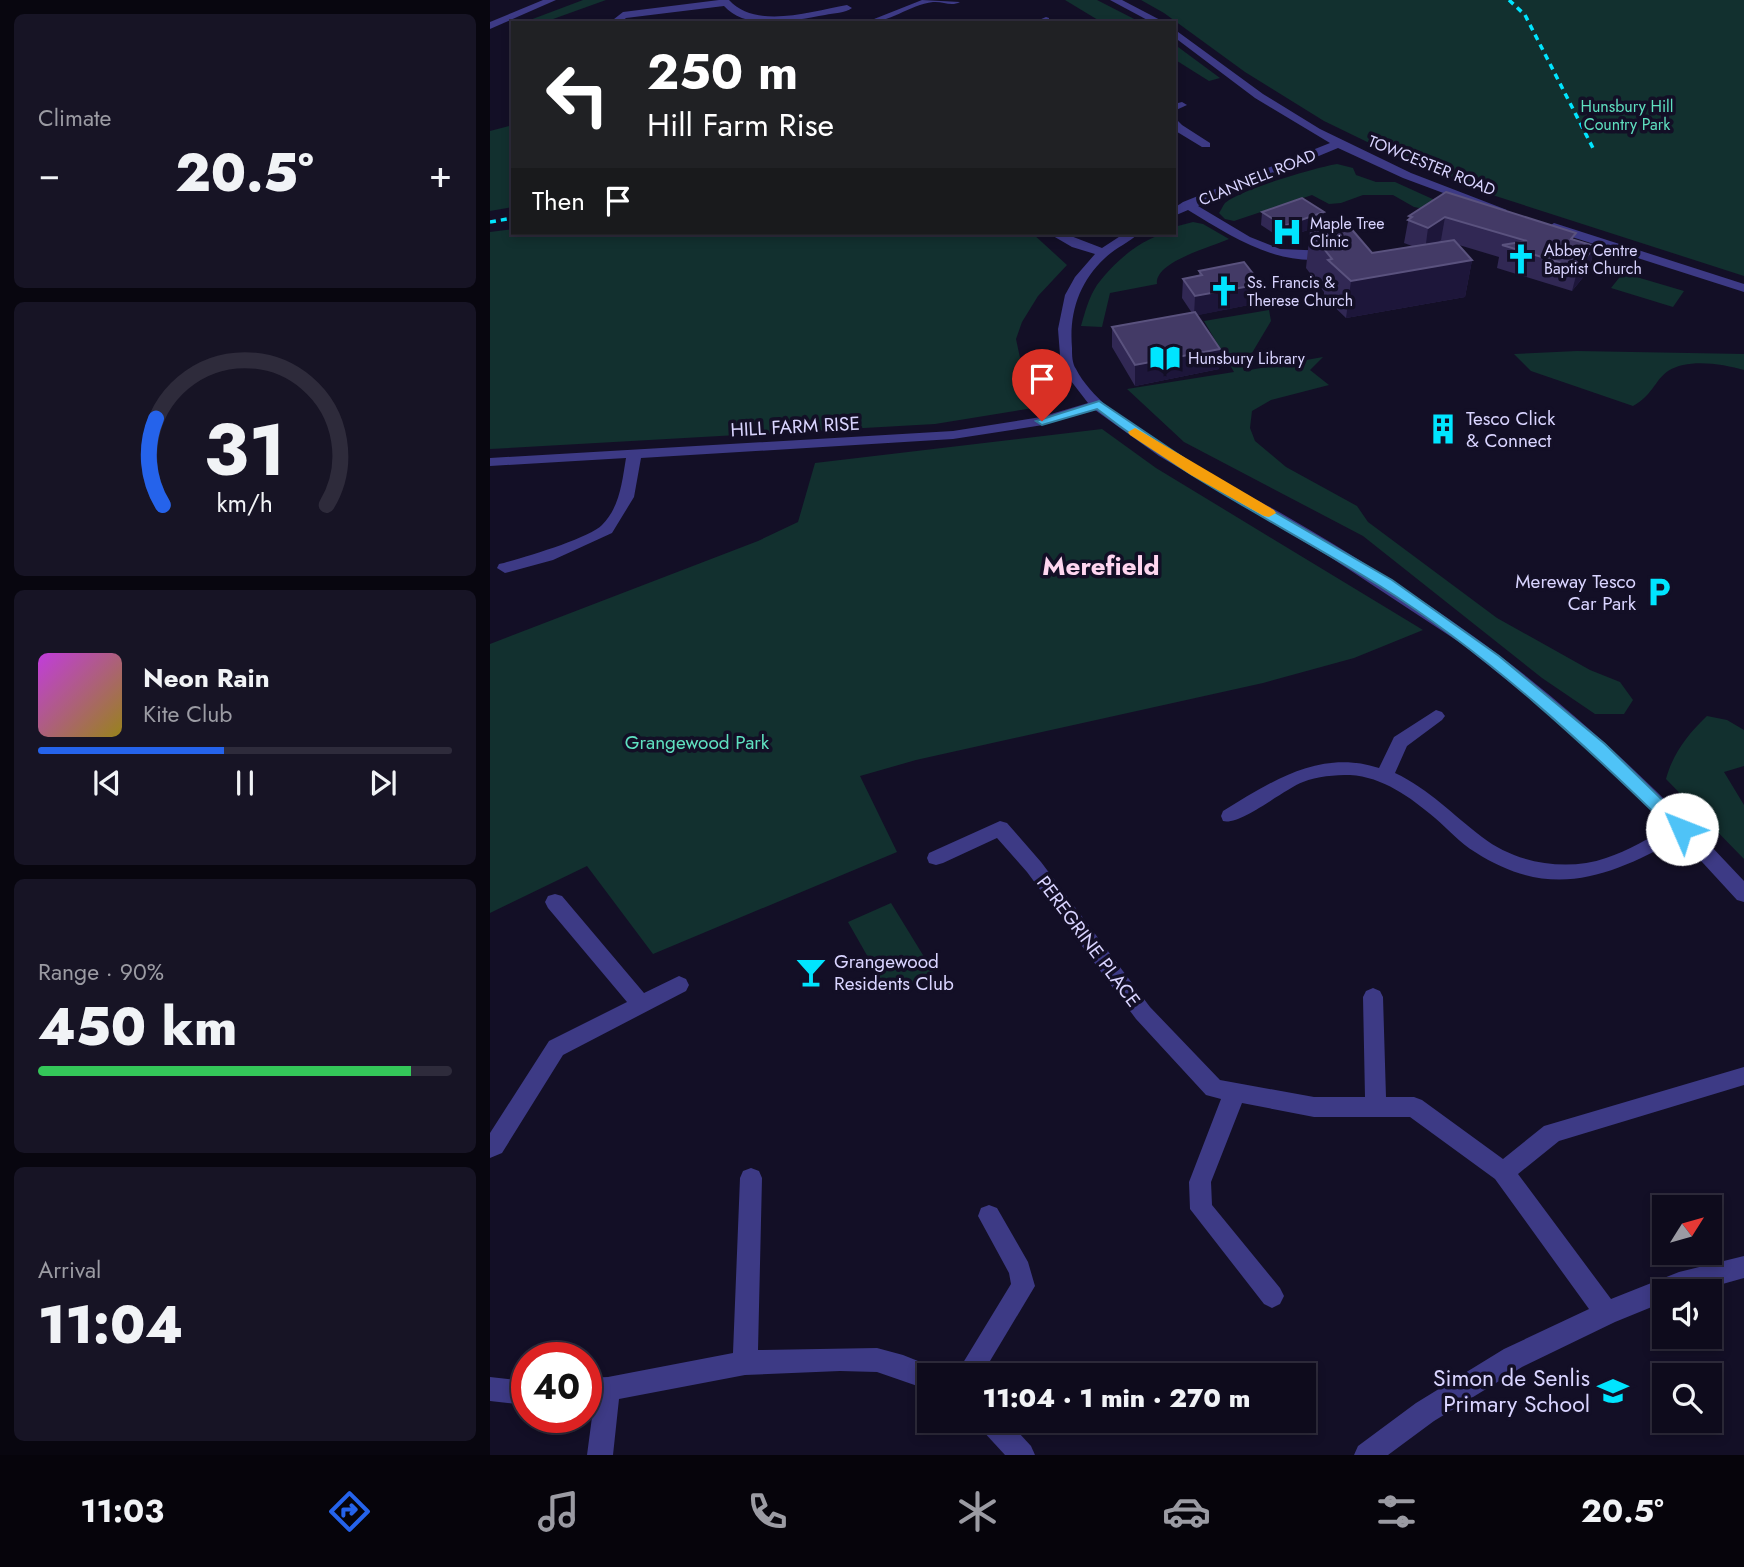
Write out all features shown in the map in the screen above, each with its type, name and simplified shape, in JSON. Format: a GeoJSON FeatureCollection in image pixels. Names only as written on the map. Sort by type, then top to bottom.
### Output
{"type":"FeatureCollection","features":[{"type":"Feature","properties":{"kind":"street"},"geometry":{"type":"LineString","coordinates":[[490,26],[551,0]]}},
{"type":"Feature","properties":{"kind":"street"},"geometry":{"type":"LineString","coordinates":[[873,21],[931,0]]}},
{"type":"Feature","properties":{"kind":"street"},"geometry":{"type":"LineString","coordinates":[[937,0],[955,2]]}},
{"type":"Feature","properties":{"kind":"street"},"geometry":{"type":"LineString","coordinates":[[1115,0],[1157,21]]}},
{"type":"Feature","properties":{"kind":"street"},"geometry":{"type":"LineString","coordinates":[[614,21],[623,15],[725,2],[743,17],[757,21],[845,4],[865,21]]}},
{"type":"Feature","properties":{"kind":"street","name":"TOWCESTER ROAD"},"geometry":{"type":"LineString","coordinates":[[1176,34],[1258,96],[1340,143],[1403,174],[1513,214]]}},
{"type":"Feature","properties":{"kind":"street"},"geometry":{"type":"LineString","coordinates":[[1176,125],[1206,145]]}},
{"type":"Feature","properties":{"kind":"street"},"geometry":{"type":"LineString","coordinates":[[1176,141],[1188,135]]}},
{"type":"Feature","properties":{"kind":"street","name":"CLANNELL ROAD"},"geometry":{"type":"LineString","coordinates":[[1176,211],[1340,143]]}},
{"type":"Feature","properties":{"kind":"street"},"geometry":{"type":"LineString","coordinates":[[1187,205],[1246,240],[1278,253],[1298,256],[1349,254]]}},
{"type":"Feature","properties":{"kind":"street"},"geometry":{"type":"LineString","coordinates":[[1538,222],[1744,288]]}},
{"type":"Feature","properties":{"kind":"street"},"geometry":{"type":"LineString","coordinates":[[1058,235],[1102,252]]}},
{"type":"Feature","properties":{"kind":"street"},"geometry":{"type":"LineString","coordinates":[[1130,235],[1102,252],[1084,271],[1068,301],[1063,333],[1067,366],[1081,388],[1142,438],[1387,584],[1494,660],[1599,749],[1682,829],[1744,894]]}},
{"type":"Feature","properties":{"kind":"street","name":"HILL FARM RISE"},"geometry":{"type":"LineString","coordinates":[[490,462],[953,435],[1042,421],[1099,404]]}},
{"type":"Feature","properties":{"kind":"street"},"geometry":{"type":"LineString","coordinates":[[505,568],[547,556],[607,530],[627,497],[634,455]]}},
{"type":"Feature","properties":{"kind":"street"},"geometry":{"type":"LineString","coordinates":[[1385,775],[1400,742],[1436,716]]}},
{"type":"Feature","properties":{"kind":"street"},"geometry":{"type":"LineString","coordinates":[[1230,816],[1292,779],[1334,769],[1385,775],[1409,786],[1480,845],[1525,867],[1557,872],[1586,871],[1617,862],[1682,829]]}},
{"type":"Feature","properties":{"kind":"street","name":"PEREGRINE PLACE"},"geometry":{"type":"LineString","coordinates":[[936,858],[1000,828],[1034,867],[1143,1013],[1214,1088],[1314,1107],[1414,1107],[1503,1172],[1607,1314]]}},
{"type":"Feature","properties":{"kind":"street"},"geometry":{"type":"LineString","coordinates":[[555,902],[641,1004]]}},
{"type":"Feature","properties":{"kind":"street"},"geometry":{"type":"LineString","coordinates":[[490,1148],[494,1146],[556,1048],[679,985]]}},
{"type":"Feature","properties":{"kind":"street"},"geometry":{"type":"LineString","coordinates":[[1373,997],[1376,1107]]}},
{"type":"Feature","properties":{"kind":"street"},"geometry":{"type":"LineString","coordinates":[[1503,1172],[1552,1133],[1743,1076]]}},
{"type":"Feature","properties":{"kind":"street"},"geometry":{"type":"LineString","coordinates":[[1235,1092],[1200,1182],[1201,1209],[1272,1296]]}},
{"type":"Feature","properties":{"kind":"street"},"geometry":{"type":"LineString","coordinates":[[745,1363],[751,1178]]}},
{"type":"Feature","properties":{"kind":"street"},"geometry":{"type":"LineString","coordinates":[[975,1363],[1023,1286],[1020,1270],[989,1216]]}},
{"type":"Feature","properties":{"kind":"street"},"geometry":{"type":"LineString","coordinates":[[1367,1455],[1426,1412],[1513,1358],[1679,1284],[1744,1267]]}},
{"type":"Feature","properties":{"kind":"street"},"geometry":{"type":"LineString","coordinates":[[602,1389],[745,1363],[877,1360],[917,1373]]}},
{"type":"Feature","properties":{"kind":"street"},"geometry":{"type":"LineString","coordinates":[[490,1389],[511,1391]]}},
{"type":"Feature","properties":{"kind":"street"},"geometry":{"type":"LineString","coordinates":[[599,1433],[600,1455]]}},
{"type":"Feature","properties":{"kind":"street"},"geometry":{"type":"LineString","coordinates":[[1002,1433],[1022,1455]]}},
{"type":"Feature","properties":{"kind":"green space"},"geometry":{"type":"Polygon","coordinates":[[[583,0],[606,0],[548,21],[527,21],[583,0]]]}},
{"type":"Feature","properties":{"kind":"green space"},"geometry":{"type":"Polygon","coordinates":[[[1065,0],[1097,0],[1138,21],[1100,21],[1065,0]]]}},
{"type":"Feature","properties":{"kind":"green space","name":"Hunsbury Hill Country Park"},"geometry":{"type":"Polygon","coordinates":[[[1141,0],[1744,0],[1744,276],[1480,191],[1390,153],[1324,121],[1245,72],[1164,13],[1141,0]]]}},
{"type":"Feature","properties":{"kind":"green space"},"geometry":{"type":"Polygon","coordinates":[[[1176,45],[1220,78],[1209,81],[1176,60],[1176,45]]]}},
{"type":"Feature","properties":{"kind":"green space"},"geometry":{"type":"Polygon","coordinates":[[[511,126],[511,207],[490,211],[490,131],[511,126]]]}},
{"type":"Feature","properties":{"kind":"green space"},"geometry":{"type":"Polygon","coordinates":[[[1337,164],[1353,168],[1356,175],[1376,182],[1395,182],[1459,211],[1435,211],[1414,207],[1393,195],[1363,195],[1341,203],[1329,204],[1312,195],[1234,221],[1225,219],[1219,213],[1225,203],[1246,192],[1296,174],[1337,164]]]}},
{"type":"Feature","properties":{"kind":"green space"},"geometry":{"type":"Polygon","coordinates":[[[1193,222],[1203,224],[1229,239],[1174,262],[1158,276],[1157,284],[1110,293],[1102,327],[1081,326],[1094,290],[1121,258],[1153,238],[1176,235],[1176,226],[1193,222]]]}},
{"type":"Feature","properties":{"kind":"green space"},"geometry":{"type":"Polygon","coordinates":[[[511,229],[511,235],[1034,235],[1067,265],[1038,296],[1022,322],[1016,339],[1026,386],[1039,407],[935,424],[490,449],[490,232],[511,229]]]}},
{"type":"Feature","properties":{"kind":"green space"},"geometry":{"type":"Polygon","coordinates":[[[1623,273],[1684,291],[1673,307],[1611,288],[1623,273]]]}},
{"type":"Feature","properties":{"kind":"green space"},"geometry":{"type":"Polygon","coordinates":[[[1269,310],[1271,321],[1243,368],[1244,371],[1323,357],[1310,370],[1329,385],[1271,400],[1252,411],[1250,428],[1255,441],[1286,467],[1357,506],[1368,522],[1497,618],[1590,670],[1620,682],[1633,700],[1624,714],[1595,714],[1542,678],[1363,536],[1184,442],[1127,389],[1234,372],[1204,321],[1269,310]]]}},
{"type":"Feature","properties":{"kind":"green space"},"geometry":{"type":"Polygon","coordinates":[[[1577,351],[1744,354],[1744,370],[1706,363],[1676,367],[1668,371],[1645,398],[1633,406],[1531,371],[1514,354],[1577,351]]]}},
{"type":"Feature","properties":{"kind":"green space","name":"Grangewood Park"},"geometry":{"type":"Polygon","coordinates":[[[1102,429],[1156,468],[1423,630],[1354,658],[1263,683],[916,760],[860,776],[897,852],[653,954],[587,866],[490,913],[490,644],[758,541],[798,522],[815,463],[1102,429]]]}},
{"type":"Feature","properties":{"kind":"green space"},"geometry":{"type":"Polygon","coordinates":[[[1707,716],[1727,720],[1744,730],[1744,766],[1724,772],[1744,805],[1744,859],[1666,779],[1682,744],[1707,716]]]}},
{"type":"Feature","properties":{"kind":"green space"},"geometry":{"type":"Polygon","coordinates":[[[891,903],[934,973],[889,994],[848,922],[891,903]]]}},
{"type":"Feature","properties":{"kind":"building"},"geometry":{"type":"Polygon","coordinates":[[[1446,192],[1576,233],[1571,239],[1595,246],[1578,268],[1502,245],[1527,241],[1445,217],[1428,228],[1408,220],[1412,217],[1409,216],[1446,192]]]}},
{"type":"Feature","properties":{"kind":"building"},"geometry":{"type":"Polygon","coordinates":[[[1302,198],[1324,212],[1284,226],[1262,212],[1302,198]]]}},
{"type":"Feature","properties":{"kind":"building"},"geometry":{"type":"Polygon","coordinates":[[[1348,225],[1372,253],[1454,240],[1472,260],[1351,281],[1328,260],[1332,259],[1310,231],[1348,225]]]}},
{"type":"Feature","properties":{"kind":"building"},"geometry":{"type":"Polygon","coordinates":[[[1244,262],[1261,284],[1195,296],[1183,279],[1202,275],[1199,271],[1244,262]]]}},
{"type":"Feature","properties":{"kind":"building"},"geometry":{"type":"Polygon","coordinates":[[[1195,312],[1220,349],[1135,365],[1112,327],[1195,312]]]}},
{"type":"Feature","properties":{"kind":"railway"},"geometry":{"type":"LineString","coordinates":[[1509,0],[1525,15],[1595,152]]}},
{"type":"Feature","properties":{"kind":"railway"},"geometry":{"type":"LineString","coordinates":[[490,222],[511,218]]}},
{"type":"Feature","properties":{"kind":"slow traffic"},"geometry":{"type":"LineString","coordinates":[[1135,432],[1195,472],[1269,513]]}},
{"type":"Feature","properties":{"kind":"place","name":"Maple Tree Clinic"},"geometry":{"type":"Point","coordinates":[1287,232]}},
{"type":"Feature","properties":{"kind":"place","name":"Abbey Centre Baptist Church"},"geometry":{"type":"Point","coordinates":[1521,259]}},
{"type":"Feature","properties":{"kind":"place","name":"Ss. Francis & Therese Church"},"geometry":{"type":"Point","coordinates":[1224,291]}},
{"type":"Feature","properties":{"kind":"place","name":"Hunsbury Library"},"geometry":{"type":"Point","coordinates":[1165,358]}},
{"type":"Feature","properties":{"kind":"place","name":"Tesco Click & Connect"},"geometry":{"type":"Point","coordinates":[1443,429]}},
{"type":"Feature","properties":{"kind":"place","name":"Mereway Tesco Car Park"},"geometry":{"type":"Point","coordinates":[1659,592]}},
{"type":"Feature","properties":{"kind":"place","name":"Grangewood Residents Club"},"geometry":{"type":"Point","coordinates":[811,972]}},
{"type":"Feature","properties":{"kind":"place","name":"Simon de Senlis Primary School"},"geometry":{"type":"Point","coordinates":[1613,1391]}},
{"type":"Feature","properties":{"kind":"district","name":"Merefield"},"geometry":{"type":"Point","coordinates":[1101,566]}},
{"type":"Feature","properties":{"kind":"route"},"geometry":{"type":"LineString","coordinates":[[1042,421],[1099,404],[1142,438],[1195,472],[1387,584],[1494,660],[1599,749],[1682,829]]}}]}
